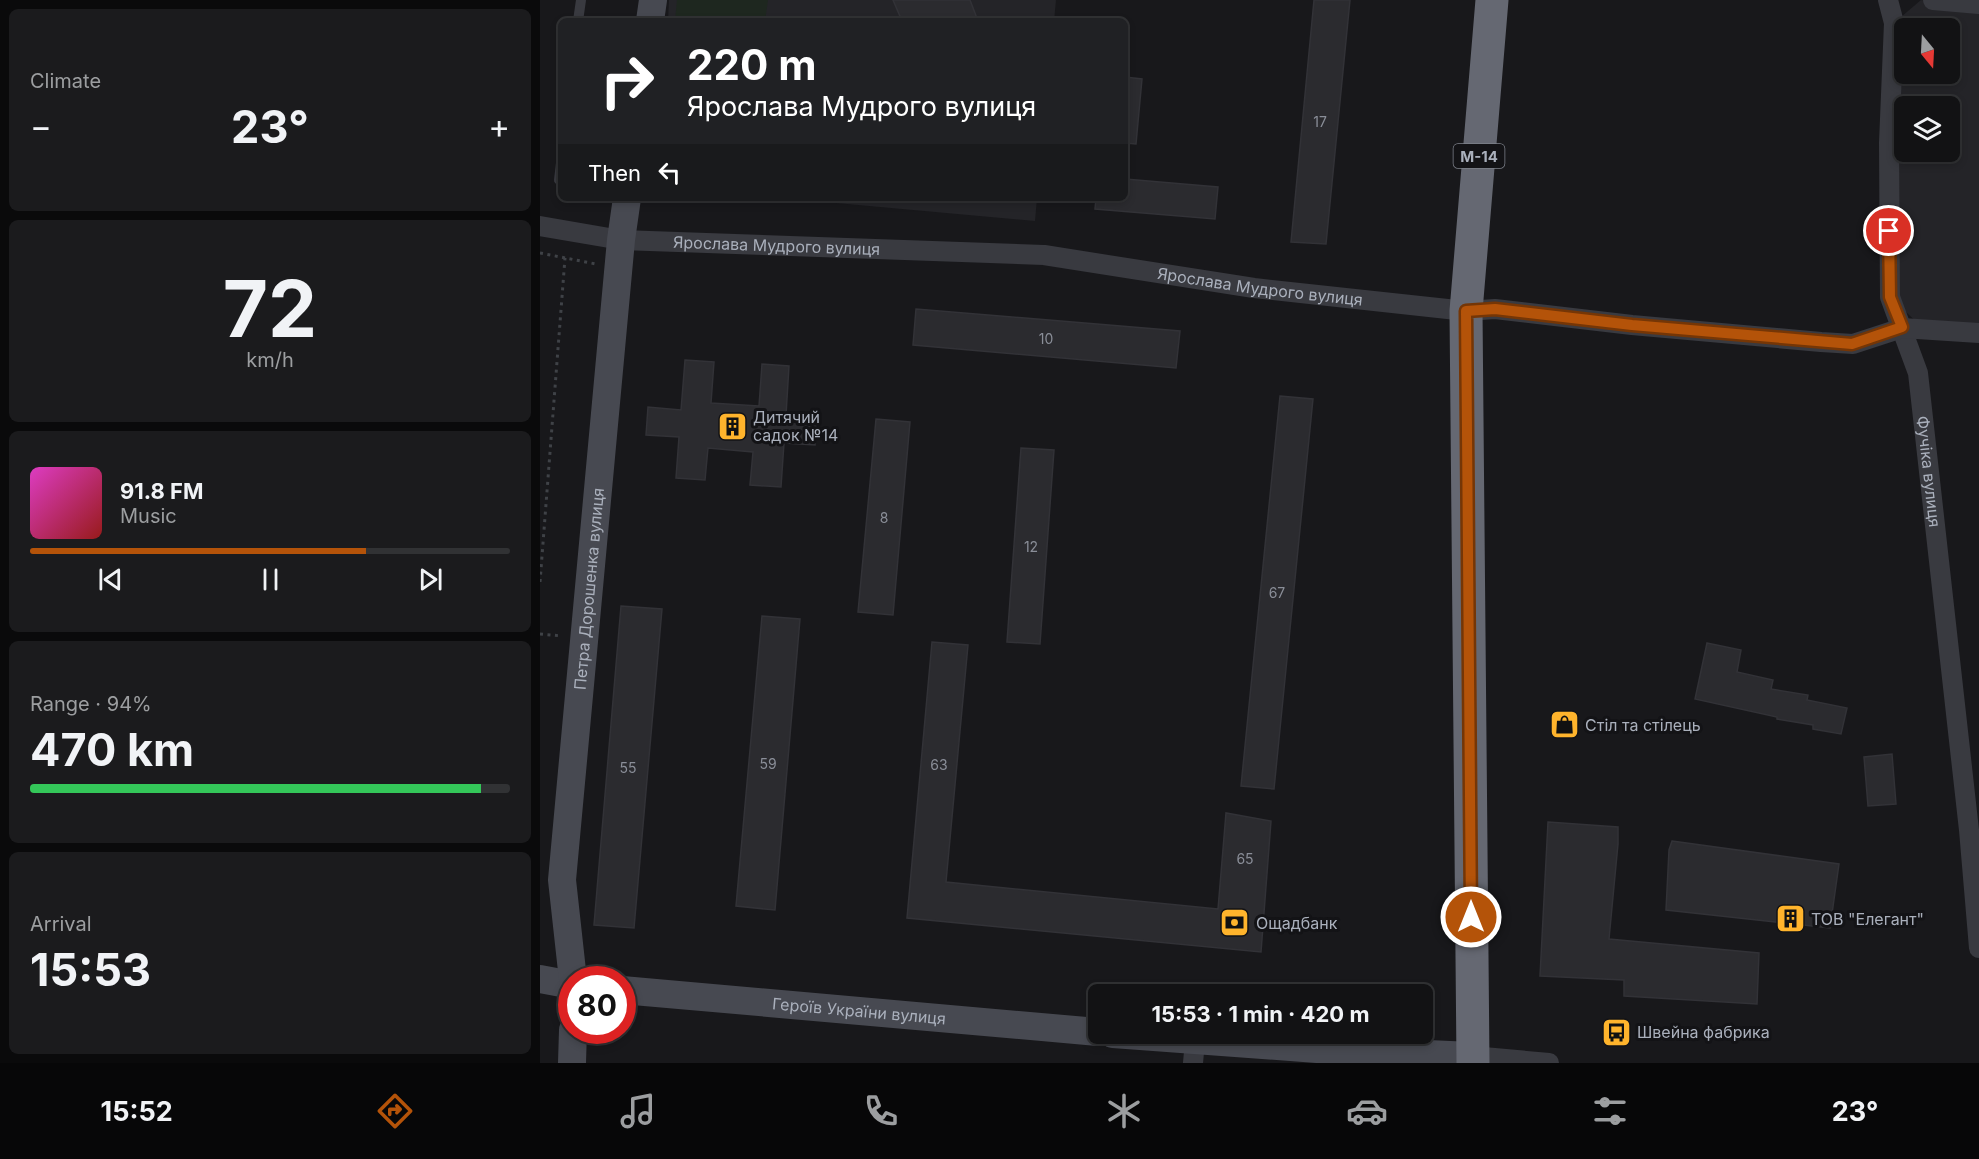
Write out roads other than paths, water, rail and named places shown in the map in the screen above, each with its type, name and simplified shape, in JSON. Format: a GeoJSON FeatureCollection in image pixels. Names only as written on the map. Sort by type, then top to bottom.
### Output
{"type":"FeatureCollection","features":[{"type":"Feature","properties":{"kind":"highway","name":"М-14"},"geometry":{"type":"LineString","coordinates":[[1472,1059],[1466,311],[1492,0]]}},
{"type":"Feature","properties":{"kind":"main road"},"geometry":{"type":"LineString","coordinates":[[650,18],[653,0]]}},
{"type":"Feature","properties":{"kind":"main road","name":"Петра Дорошенка вулиця"},"geometry":{"type":"LineString","coordinates":[[571,966],[562,880],[621,240],[627,201]]}},
{"type":"Feature","properties":{"kind":"main road"},"geometry":{"type":"LineString","coordinates":[[540,979],[558,982]]}},
{"type":"Feature","properties":{"kind":"main road","name":"Героїв України вулиця"},"geometry":{"type":"LineString","coordinates":[[636,991],[1088,1031]]}},
{"type":"Feature","properties":{"kind":"main road"},"geometry":{"type":"LineString","coordinates":[[572,1063],[573,1044]]}},
{"type":"Feature","properties":{"kind":"main road"},"geometry":{"type":"LineString","coordinates":[[1158,1044],[1194,1052],[1317,1049],[1472,1059]]}},
{"type":"Feature","properties":{"kind":"street","name":"Фучіка вулиця"},"geometry":{"type":"LineString","coordinates":[[1888,0],[1894,23],[1889,143],[1890,297],[1918,373],[1969,830],[1979,948]]}},
{"type":"Feature","properties":{"kind":"street"},"geometry":{"type":"LineString","coordinates":[[1933,0],[1979,4]]}},
{"type":"Feature","properties":{"kind":"street","name":"Ярослава Мудрого вулиця"},"geometry":{"type":"LineString","coordinates":[[540,226],[621,240],[1044,255],[1254,288],[1466,311],[1495,309],[1632,325],[1852,344],[1902,327],[1979,333]]}},
{"type":"Feature","properties":{"kind":"street"},"geometry":{"type":"LineString","coordinates":[[1472,1059],[1548,1063]]}},
{"type":"Feature","properties":{"kind":"lane"},"geometry":{"type":"LineString","coordinates":[[578,18],[580,0]]}},
{"type":"Feature","properties":{"kind":"place","name":"Дитячий садок №14"},"geometry":{"type":"Point","coordinates":[732,426]}},
{"type":"Feature","properties":{"kind":"place","name":"Стіл та стілець"},"geometry":{"type":"Point","coordinates":[1564,725]}},
{"type":"Feature","properties":{"kind":"place","name":"ТОВ \"Елегант\""},"geometry":{"type":"Point","coordinates":[1790,919]}},
{"type":"Feature","properties":{"kind":"place","name":"Ощадбанк"},"geometry":{"type":"Point","coordinates":[1235,923]}},
{"type":"Feature","properties":{"kind":"place","name":"Швейна фабрика"},"geometry":{"type":"Point","coordinates":[1616,1032]}}]}
